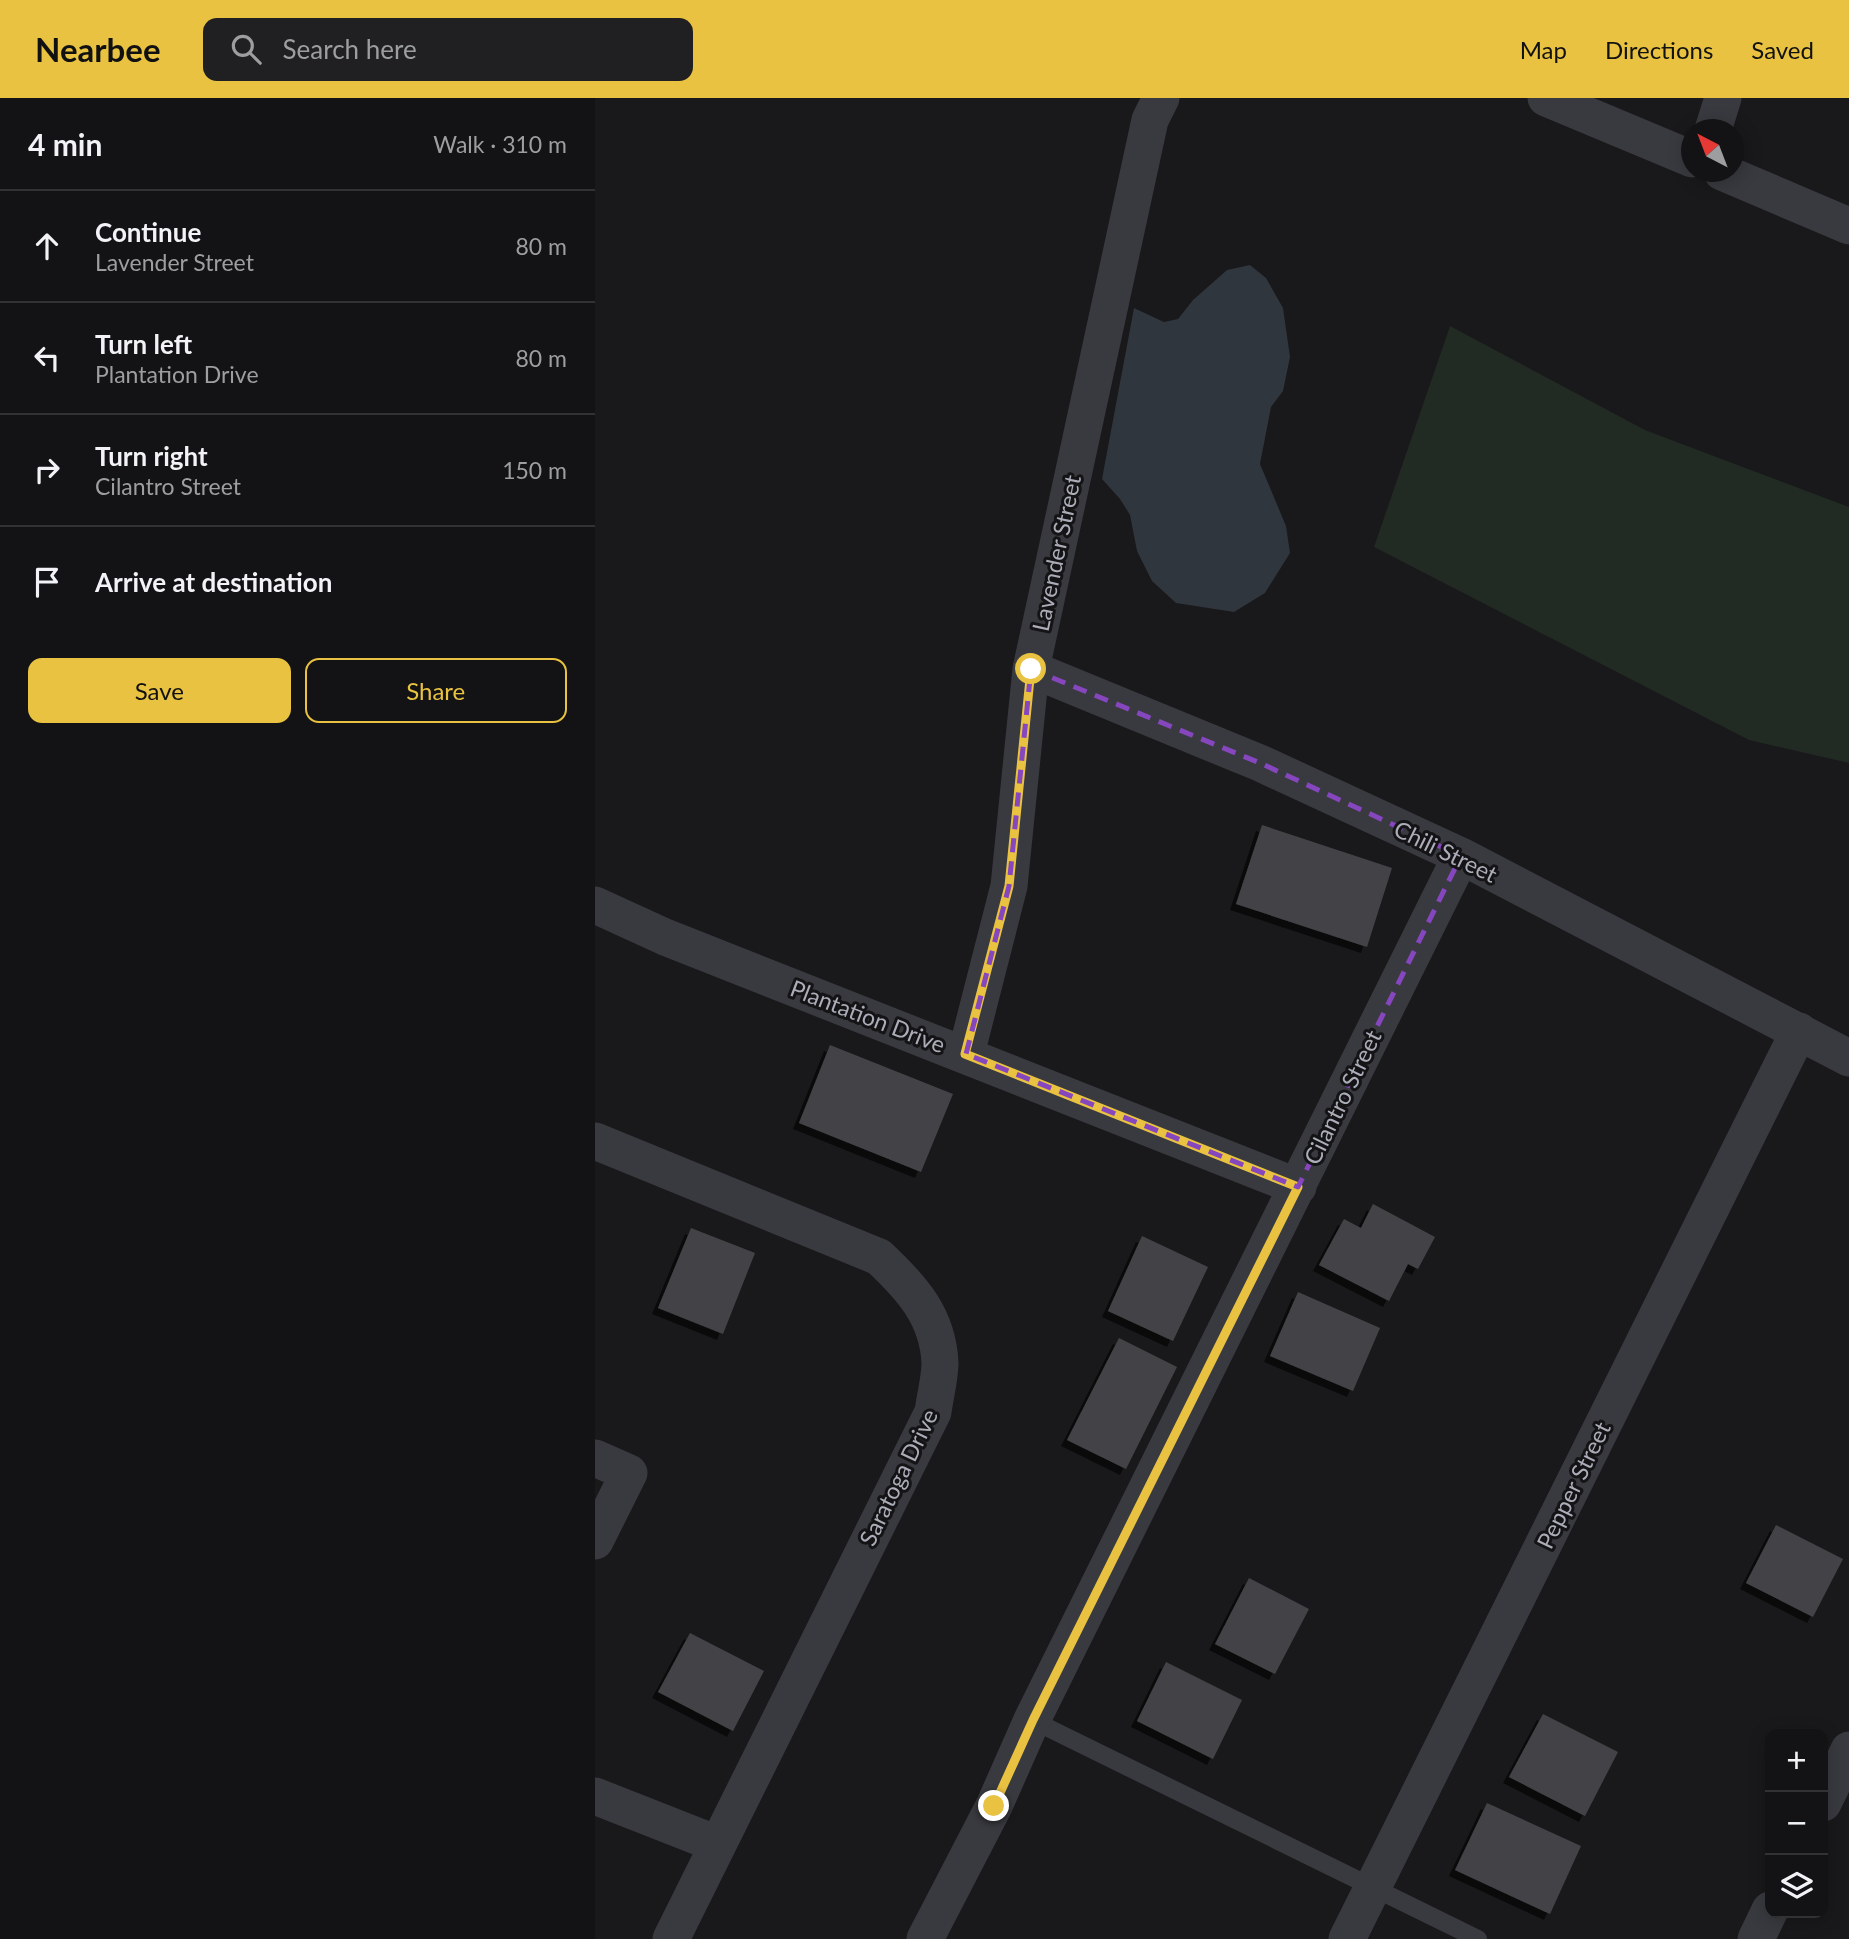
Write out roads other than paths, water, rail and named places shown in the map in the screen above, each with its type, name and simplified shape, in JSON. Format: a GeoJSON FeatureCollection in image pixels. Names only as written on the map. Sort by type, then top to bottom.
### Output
{"type":"FeatureCollection","features":[{"type":"Feature","properties":{"kind":"street","name":"Lavender Street"},"geometry":{"type":"LineString","coordinates":[[965,1054],[1009,886],[1031,669],[1150,120],[1161,98]]}},
{"type":"Feature","properties":{"kind":"street"},"geometry":{"type":"LineString","coordinates":[[1546,98],[1681,154]]}},
{"type":"Feature","properties":{"kind":"street"},"geometry":{"type":"LineString","coordinates":[[1716,119],[1723,98]]}},
{"type":"Feature","properties":{"kind":"street"},"geometry":{"type":"LineString","coordinates":[[1744,181],[1849,226]]}},
{"type":"Feature","properties":{"kind":"street","name":"Chili Street"},"geometry":{"type":"LineString","coordinates":[[1031,669],[1260,763],[1461,856],[1849,1058]]}},
{"type":"Feature","properties":{"kind":"street","name":"Cilantro Street"},"geometry":{"type":"LineString","coordinates":[[925,1939],[994,1806],[1033,1720],[1461,856]]}},
{"type":"Feature","properties":{"kind":"street","name":"Plantation Drive"},"geometry":{"type":"LineString","coordinates":[[595,905],[665,937],[1298,1187]]}},
{"type":"Feature","properties":{"kind":"street","name":"Pepper Street"},"geometry":{"type":"LineString","coordinates":[[1346,1939],[1799,1031]]}},
{"type":"Feature","properties":{"kind":"street","name":"Saratoga Drive"},"geometry":{"type":"LineString","coordinates":[[595,1141],[879,1257],[910,1286],[934,1324],[940,1363],[933,1412],[671,1939]]}},
{"type":"Feature","properties":{"kind":"street"},"geometry":{"type":"LineString","coordinates":[[595,1458],[629,1472],[595,1541]]}},
{"type":"Feature","properties":{"kind":"street"},"geometry":{"type":"LineString","coordinates":[[1828,1793],[1849,1750]]}},
{"type":"Feature","properties":{"kind":"street"},"geometry":{"type":"LineString","coordinates":[[595,1796],[717,1844]]}},
{"type":"Feature","properties":{"kind":"street"},"geometry":{"type":"LineString","coordinates":[[1756,1939],[1766,1918]]}},
{"type":"Feature","properties":{"kind":"lane"},"geometry":{"type":"LineString","coordinates":[[1033,1720],[1478,1939]]}}]}
